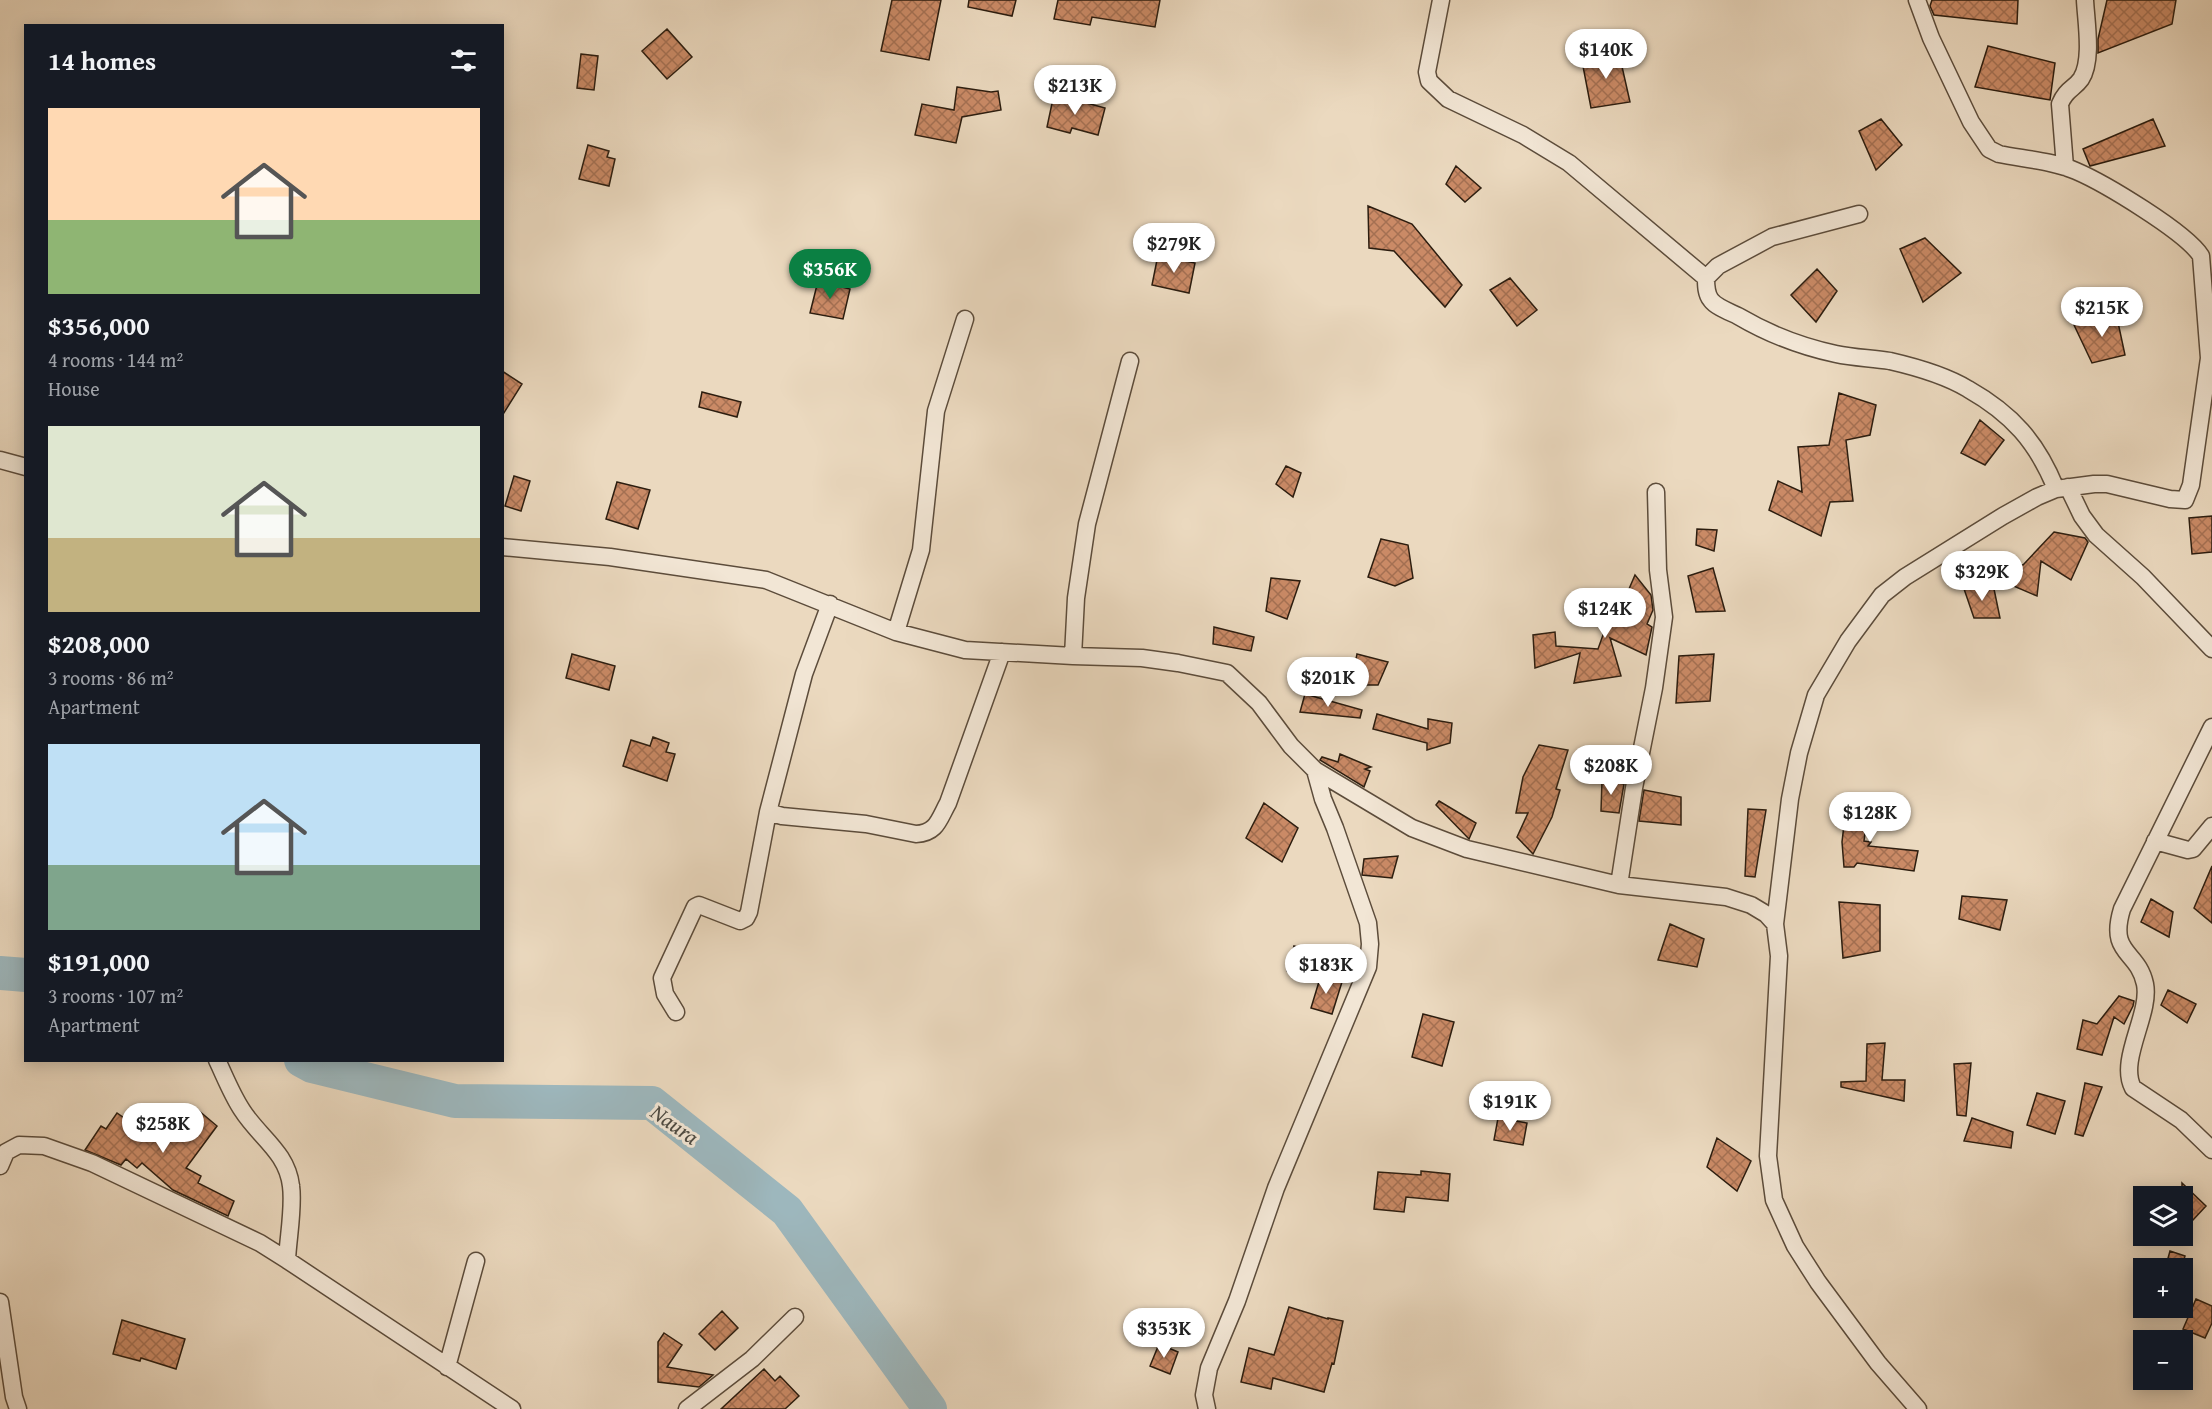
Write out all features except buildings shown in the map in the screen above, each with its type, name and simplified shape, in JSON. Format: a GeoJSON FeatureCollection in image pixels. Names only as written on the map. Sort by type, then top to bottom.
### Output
{"type":"FeatureCollection","features":[{"type":"Feature","properties":{"kind":"street"},"geometry":{"type":"LineString","coordinates":[[1441,0],[1427,72],[1429,81],[1435,89],[1448,99],[1523,135],[1569,164],[1706,278],[1711,301],[1750,323],[1809,346],[1836,354],[1891,362],[1932,373],[1967,388],[1998,409],[2026,435],[2041,454],[2096,535],[2143,577],[2212,649]]}},
{"type":"Feature","properties":{"kind":"street"},"geometry":{"type":"LineString","coordinates":[[1917,0],[1950,81],[1971,122],[1989,149],[1999,154],[2077,171],[2126,198],[2196,247],[2201,256],[2209,358],[2192,485],[2185,500],[2170,499],[2107,484],[2062,488],[2022,505],[1905,577],[1882,595],[1848,641],[1816,695],[1799,753],[1790,799],[1775,924],[1779,967],[1768,1156],[1774,1200],[1795,1245],[1818,1282],[1878,1363],[1918,1409]]}},
{"type":"Feature","properties":{"kind":"street"},"geometry":{"type":"LineString","coordinates":[[2065,167],[2060,104],[2064,95],[2080,80],[2086,67],[2085,0]]}},
{"type":"Feature","properties":{"kind":"street"},"geometry":{"type":"LineString","coordinates":[[1706,278],[1718,266],[1772,237],[1859,214]]}},
{"type":"Feature","properties":{"kind":"street"},"geometry":{"type":"LineString","coordinates":[[896,632],[921,550],[936,411],[965,319]]}},
{"type":"Feature","properties":{"kind":"street"},"geometry":{"type":"LineString","coordinates":[[1073,656],[1076,598],[1087,524],[1130,361]]}},
{"type":"Feature","properties":{"kind":"street"},"geometry":{"type":"LineString","coordinates":[[0,460],[24,466]]}},
{"type":"Feature","properties":{"kind":"street"},"geometry":{"type":"LineString","coordinates":[[1618,885],[1654,688],[1664,617],[1658,570],[1656,492]]}},
{"type":"Feature","properties":{"kind":"street"},"geometry":{"type":"LineString","coordinates":[[504,547],[610,557],[744,575],[787,587],[896,632],[965,650],[1142,658],[1227,673],[1259,703],[1291,746],[1315,770],[1412,828],[1467,849],[1618,885],[1725,897],[1751,905],[1766,914],[1775,924]]}},
{"type":"Feature","properties":{"kind":"street"},"geometry":{"type":"LineString","coordinates":[[676,1012],[664,994],[662,978],[691,912],[699,905],[740,921],[746,918],[749,912],[768,812],[804,674],[830,604]]}},
{"type":"Feature","properties":{"kind":"street"},"geometry":{"type":"LineString","coordinates":[[768,812],[782,816],[837,820],[916,834],[927,833],[936,826],[948,803],[1002,652]]}},
{"type":"Feature","properties":{"kind":"street"},"geometry":{"type":"LineString","coordinates":[[2212,727],[2122,909],[2118,924],[2119,940],[2140,972],[2145,989],[2130,1063],[2130,1082],[2133,1088],[2181,1120],[2212,1150]]}},
{"type":"Feature","properties":{"kind":"street"},"geometry":{"type":"LineString","coordinates":[[1207,1409],[1204,1395],[1209,1368],[1237,1301],[1276,1188],[1368,967],[1370,944],[1368,923],[1323,799],[1315,770]]}},
{"type":"Feature","properties":{"kind":"street"},"geometry":{"type":"LineString","coordinates":[[2155,841],[2188,850],[2193,849],[2212,826]]}},
{"type":"Feature","properties":{"kind":"street"},"geometry":{"type":"LineString","coordinates":[[219,1062],[242,1111],[284,1160],[291,1187],[286,1260]]}},
{"type":"Feature","properties":{"kind":"street"},"geometry":{"type":"LineString","coordinates":[[0,1166],[6,1152],[19,1145],[44,1146],[92,1164],[260,1243],[512,1409]]}},
{"type":"Feature","properties":{"kind":"street"},"geometry":{"type":"LineString","coordinates":[[447,1367],[476,1261]]}},
{"type":"Feature","properties":{"kind":"street"},"geometry":{"type":"LineString","coordinates":[[0,1302],[14,1397],[18,1409]]}},
{"type":"Feature","properties":{"kind":"street"},"geometry":{"type":"LineString","coordinates":[[687,1409],[752,1359],[795,1317]]}},
{"type":"Feature","properties":{"kind":"waterway","name":"Naura"},"geometry":{"type":"LineString","coordinates":[[0,973],[24,975]]}},
{"type":"Feature","properties":{"kind":"waterway","name":"Naura"},"geometry":{"type":"LineString","coordinates":[[305,1062],[312,1066],[455,1101],[652,1103],[787,1211],[930,1409]]}}]}
